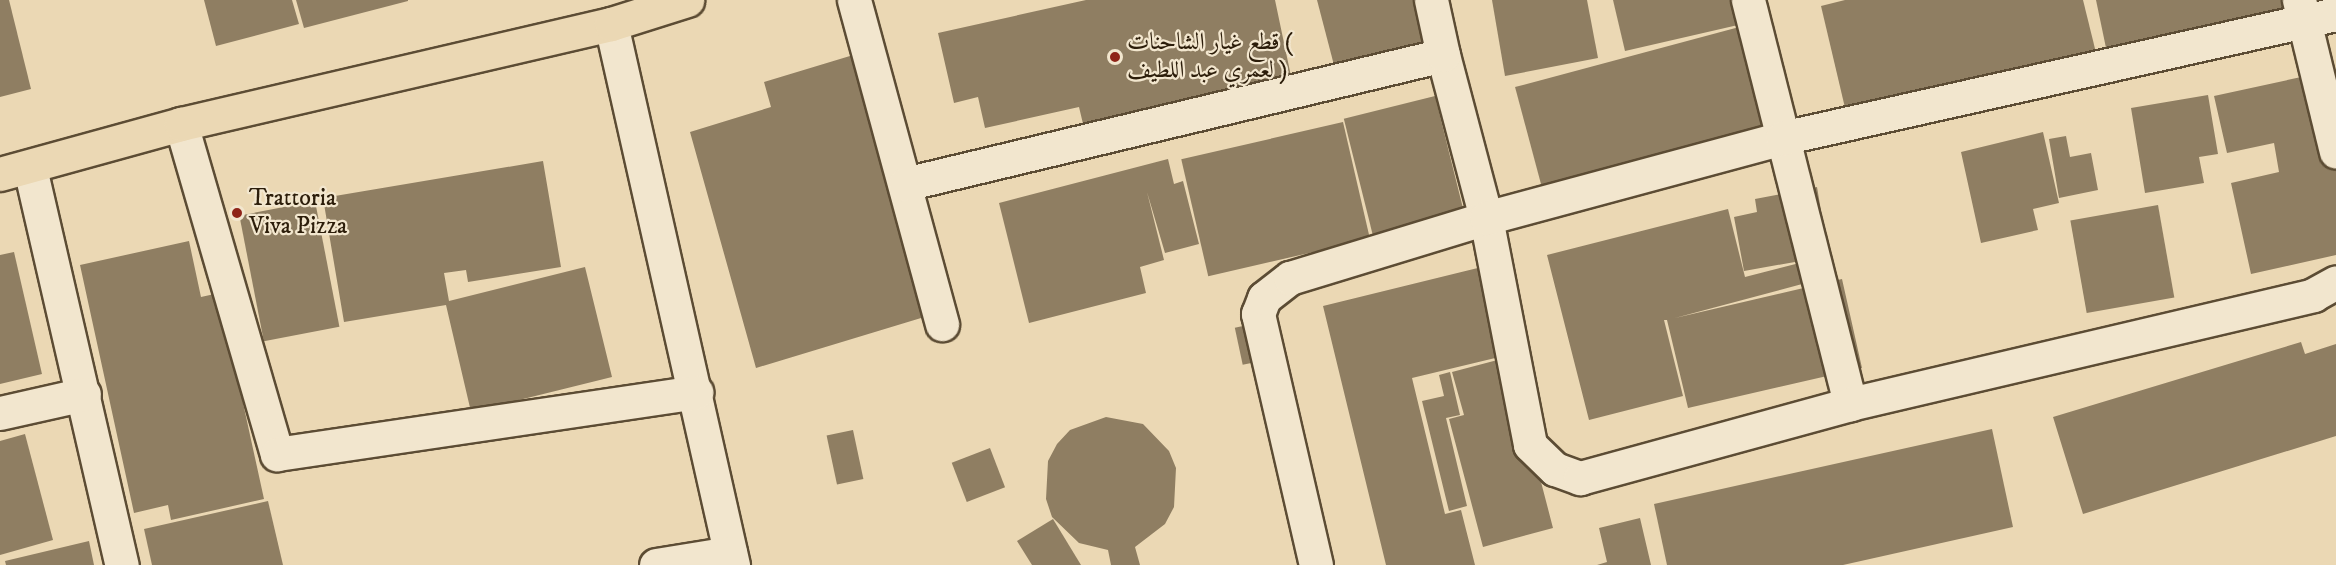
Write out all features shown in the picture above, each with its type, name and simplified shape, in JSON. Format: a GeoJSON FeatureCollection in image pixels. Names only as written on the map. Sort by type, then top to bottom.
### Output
{"type":"FeatureCollection","features":[{"type":"Feature","properties":{"kind":"main road"},"geometry":{"type":"LineString","coordinates":[[15,171],[181,124],[602,12],[687,0]]}},
{"type":"Feature","properties":{"kind":"street"},"geometry":{"type":"LineString","coordinates":[[854,0],[942,324]]}},
{"type":"Feature","properties":{"kind":"street"},"geometry":{"type":"LineString","coordinates":[[1431,0],[1443,55],[1486,218],[1530,445],[1555,469],[1580,478],[1851,404],[2313,295],[2336,282]]}},
{"type":"Feature","properties":{"kind":"street"},"geometry":{"type":"LineString","coordinates":[[1748,0],[1851,404]]}},
{"type":"Feature","properties":{"kind":"street"},"geometry":{"type":"LineString","coordinates":[[2302,11],[2336,152]]}},
{"type":"Feature","properties":{"kind":"street"},"geometry":{"type":"LineString","coordinates":[[1316,565],[1258,314],[1264,298],[1290,278],[1486,218],[1782,138],[2302,11],[2336,14]]}},
{"type":"Feature","properties":{"kind":"street"},"geometry":{"type":"LineString","coordinates":[[602,12],[696,392],[732,559],[656,565]]}},
{"type":"Feature","properties":{"kind":"street"},"geometry":{"type":"LineString","coordinates":[[905,184],[1443,55]]}},
{"type":"Feature","properties":{"kind":"street"},"geometry":{"type":"LineString","coordinates":[[181,124],[278,454],[696,392]]}},
{"type":"Feature","properties":{"kind":"street"},"geometry":{"type":"LineString","coordinates":[[15,171],[84,394],[122,565]]}},
{"type":"Feature","properties":{"kind":"street"},"geometry":{"type":"LineString","coordinates":[[0,412],[84,394]]}},
{"type":"Feature","properties":{"kind":"building"},"geometry":{"type":"Polygon","coordinates":[[[0,0],[9,0],[31,89],[0,97],[0,0]]]}},
{"type":"Feature","properties":{"kind":"building"},"geometry":{"type":"Polygon","coordinates":[[[204,0],[292,0],[299,24],[216,46],[204,0]]]}},
{"type":"Feature","properties":{"kind":"building"},"geometry":{"type":"Polygon","coordinates":[[[296,0],[408,0],[408,1],[304,28],[296,0]]]}},
{"type":"Feature","properties":{"kind":"building","name":"قطع غيار الشاحنات ( لعمري عبد اللطيف )"},"geometry":{"type":"Polygon","coordinates":[[[1086,0],[1275,0],[1292,81],[1084,128],[1079,107],[985,128],[978,97],[954,103],[938,33],[1086,0]]]}},
{"type":"Feature","properties":{"kind":"building"},"geometry":{"type":"Polygon","coordinates":[[[1317,0],[1440,0],[1450,40],[1335,69],[1317,0]]]}},
{"type":"Feature","properties":{"kind":"building"},"geometry":{"type":"Polygon","coordinates":[[[1492,0],[1587,0],[1598,58],[1505,76],[1492,0]]]}},
{"type":"Feature","properties":{"kind":"building"},"geometry":{"type":"Polygon","coordinates":[[[1613,0],[1733,0],[1738,25],[1625,51],[1613,0]]]}},
{"type":"Feature","properties":{"kind":"building"},"geometry":{"type":"Polygon","coordinates":[[[1845,0],[2083,0],[2100,69],[1850,129],[1821,6],[1845,0]]]}},
{"type":"Feature","properties":{"kind":"building"},"geometry":{"type":"Polygon","coordinates":[[[2096,0],[2299,0],[2304,26],[2110,67],[2096,0]]]}},
{"type":"Feature","properties":{"kind":"building"},"geometry":{"type":"Polygon","coordinates":[[[1743,26],[1775,145],[1547,206],[1515,87],[1743,26]]]}},
{"type":"Feature","properties":{"kind":"building"},"geometry":{"type":"Polygon","coordinates":[[[883,46],[909,132],[903,134],[954,308],[756,368],[690,132],[771,107],[764,82],[883,46]]]}},
{"type":"Feature","properties":{"kind":"building"},"geometry":{"type":"Polygon","coordinates":[[[2329,71],[2336,102],[2336,255],[2251,274],[2231,183],[2279,172],[2274,143],[2227,153],[2214,96],[2329,71]]]}},
{"type":"Feature","properties":{"kind":"building"},"geometry":{"type":"Polygon","coordinates":[[[2208,95],[2218,154],[2199,157],[2204,183],[2145,193],[2131,108],[2208,95]]]}},
{"type":"Feature","properties":{"kind":"building"},"geometry":{"type":"Polygon","coordinates":[[[1435,96],[1465,217],[1374,240],[1344,119],[1435,96]]]}},
{"type":"Feature","properties":{"kind":"building"},"geometry":{"type":"Polygon","coordinates":[[[1343,122],[1370,239],[1208,276],[1181,159],[1343,122]]]}},
{"type":"Feature","properties":{"kind":"building"},"geometry":{"type":"Polygon","coordinates":[[[2043,132],[2059,203],[2033,209],[2038,230],[1981,243],[1961,152],[2043,132]]]}},
{"type":"Feature","properties":{"kind":"building"},"geometry":{"type":"Polygon","coordinates":[[[2066,136],[2070,157],[2091,153],[2098,190],[2059,198],[2049,139],[2066,136]]]}},
{"type":"Feature","properties":{"kind":"building"},"geometry":{"type":"Polygon","coordinates":[[[1168,159],[1174,184],[1183,181],[1199,244],[1165,253],[1147,192],[1164,260],[1140,267],[1146,293],[1029,323],[999,203],[1168,159]]]}},
{"type":"Feature","properties":{"kind":"building"},"geometry":{"type":"Polygon","coordinates":[[[543,161],[561,267],[468,282],[466,270],[444,273],[449,301],[585,267],[612,377],[471,412],[446,305],[344,322],[323,198],[543,161]]]}},
{"type":"Feature","properties":{"kind":"building"},"geometry":{"type":"Polygon","coordinates":[[[1817,187],[1832,276],[1675,318],[1842,279],[1862,368],[1688,408],[1667,320],[1664,320],[1683,396],[1589,420],[1547,255],[1728,209],[1745,277],[1823,257],[1744,271],[1734,217],[1757,212],[1755,199],[1817,187]]]}},
{"type":"Feature","properties":{"kind":"building"},"geometry":{"type":"Polygon","coordinates":[[[315,201],[339,327],[264,341],[239,216],[315,201]]]}},
{"type":"Feature","properties":{"kind":"building"},"geometry":{"type":"Polygon","coordinates":[[[2158,205],[2174,298],[2087,313],[2070,220],[2158,205]]]}},
{"type":"Feature","properties":{"kind":"building"},"geometry":{"type":"Polygon","coordinates":[[[189,241],[201,297],[219,293],[264,499],[171,520],[168,505],[134,513],[80,265],[189,241]]]}},
{"type":"Feature","properties":{"kind":"building"},"geometry":{"type":"Polygon","coordinates":[[[14,252],[42,374],[0,384],[0,255],[14,252]]]}},
{"type":"Feature","properties":{"kind":"building"},"geometry":{"type":"Polygon","coordinates":[[[1494,264],[1516,353],[1412,378],[1445,514],[1461,510],[1475,565],[1386,565],[1323,306],[1494,264]]]}},
{"type":"Feature","properties":{"kind":"building"},"geometry":{"type":"Polygon","coordinates":[[[1271,320],[1279,357],[1243,365],[1235,328],[1271,320]]]}},
{"type":"Feature","properties":{"kind":"building"},"geometry":{"type":"Polygon","coordinates":[[[2301,342],[2305,354],[2336,344],[2336,436],[2083,514],[2053,417],[2301,342]]]}},
{"type":"Feature","properties":{"kind":"building"},"geometry":{"type":"Polygon","coordinates":[[[1524,353],[1544,428],[1528,432],[1553,528],[1483,547],[1449,419],[1464,415],[1452,372],[1524,353]]]}},
{"type":"Feature","properties":{"kind":"building"},"geometry":{"type":"Polygon","coordinates":[[[1450,372],[1460,415],[1446,418],[1467,506],[1449,511],[1422,401],[1444,396],[1439,375],[1450,372]]]}},
{"type":"Feature","properties":{"kind":"building"},"geometry":{"type":"Polygon","coordinates":[[[1106,417],[1143,424],[1169,451],[1176,468],[1174,507],[1165,524],[1135,547],[1140,565],[1111,565],[1108,550],[1079,543],[1052,517],[1046,499],[1048,461],[1057,444],[1070,430],[1106,417]]]}},
{"type":"Feature","properties":{"kind":"building"},"geometry":{"type":"Polygon","coordinates":[[[1992,429],[2013,527],[1843,565],[1667,565],[1654,504],[1992,429]]]}},
{"type":"Feature","properties":{"kind":"building"},"geometry":{"type":"Polygon","coordinates":[[[853,430],[863,479],[837,485],[827,436],[853,430]]]}},
{"type":"Feature","properties":{"kind":"building"},"geometry":{"type":"Polygon","coordinates":[[[25,434],[53,540],[0,555],[0,441],[25,434]]]}},
{"type":"Feature","properties":{"kind":"building"},"geometry":{"type":"Polygon","coordinates":[[[990,448],[1005,487],[967,502],[952,463],[990,448]]]}},
{"type":"Feature","properties":{"kind":"building"},"geometry":{"type":"Polygon","coordinates":[[[268,501],[283,565],[152,565],[144,529],[268,501]]]}},
{"type":"Feature","properties":{"kind":"building"},"geometry":{"type":"Polygon","coordinates":[[[1640,518],[1651,565],[1597,565],[1607,562],[1599,528],[1640,518]]]}},
{"type":"Feature","properties":{"kind":"building"},"geometry":{"type":"Polygon","coordinates":[[[1053,519],[1081,565],[1032,565],[1017,541],[1053,519]]]}},
{"type":"Feature","properties":{"kind":"building"},"geometry":{"type":"Polygon","coordinates":[[[89,541],[94,565],[6,565],[5,561],[89,541]]]}},
{"type":"Feature","properties":{"kind":"place","name":"قطع غيار الشاحنات ( لعمري عبد اللطيف )"},"geometry":{"type":"Point","coordinates":[1115,57]}},
{"type":"Feature","properties":{"kind":"place","name":"Trattoria Viva Pizza"},"geometry":{"type":"Point","coordinates":[237,213]}}]}
